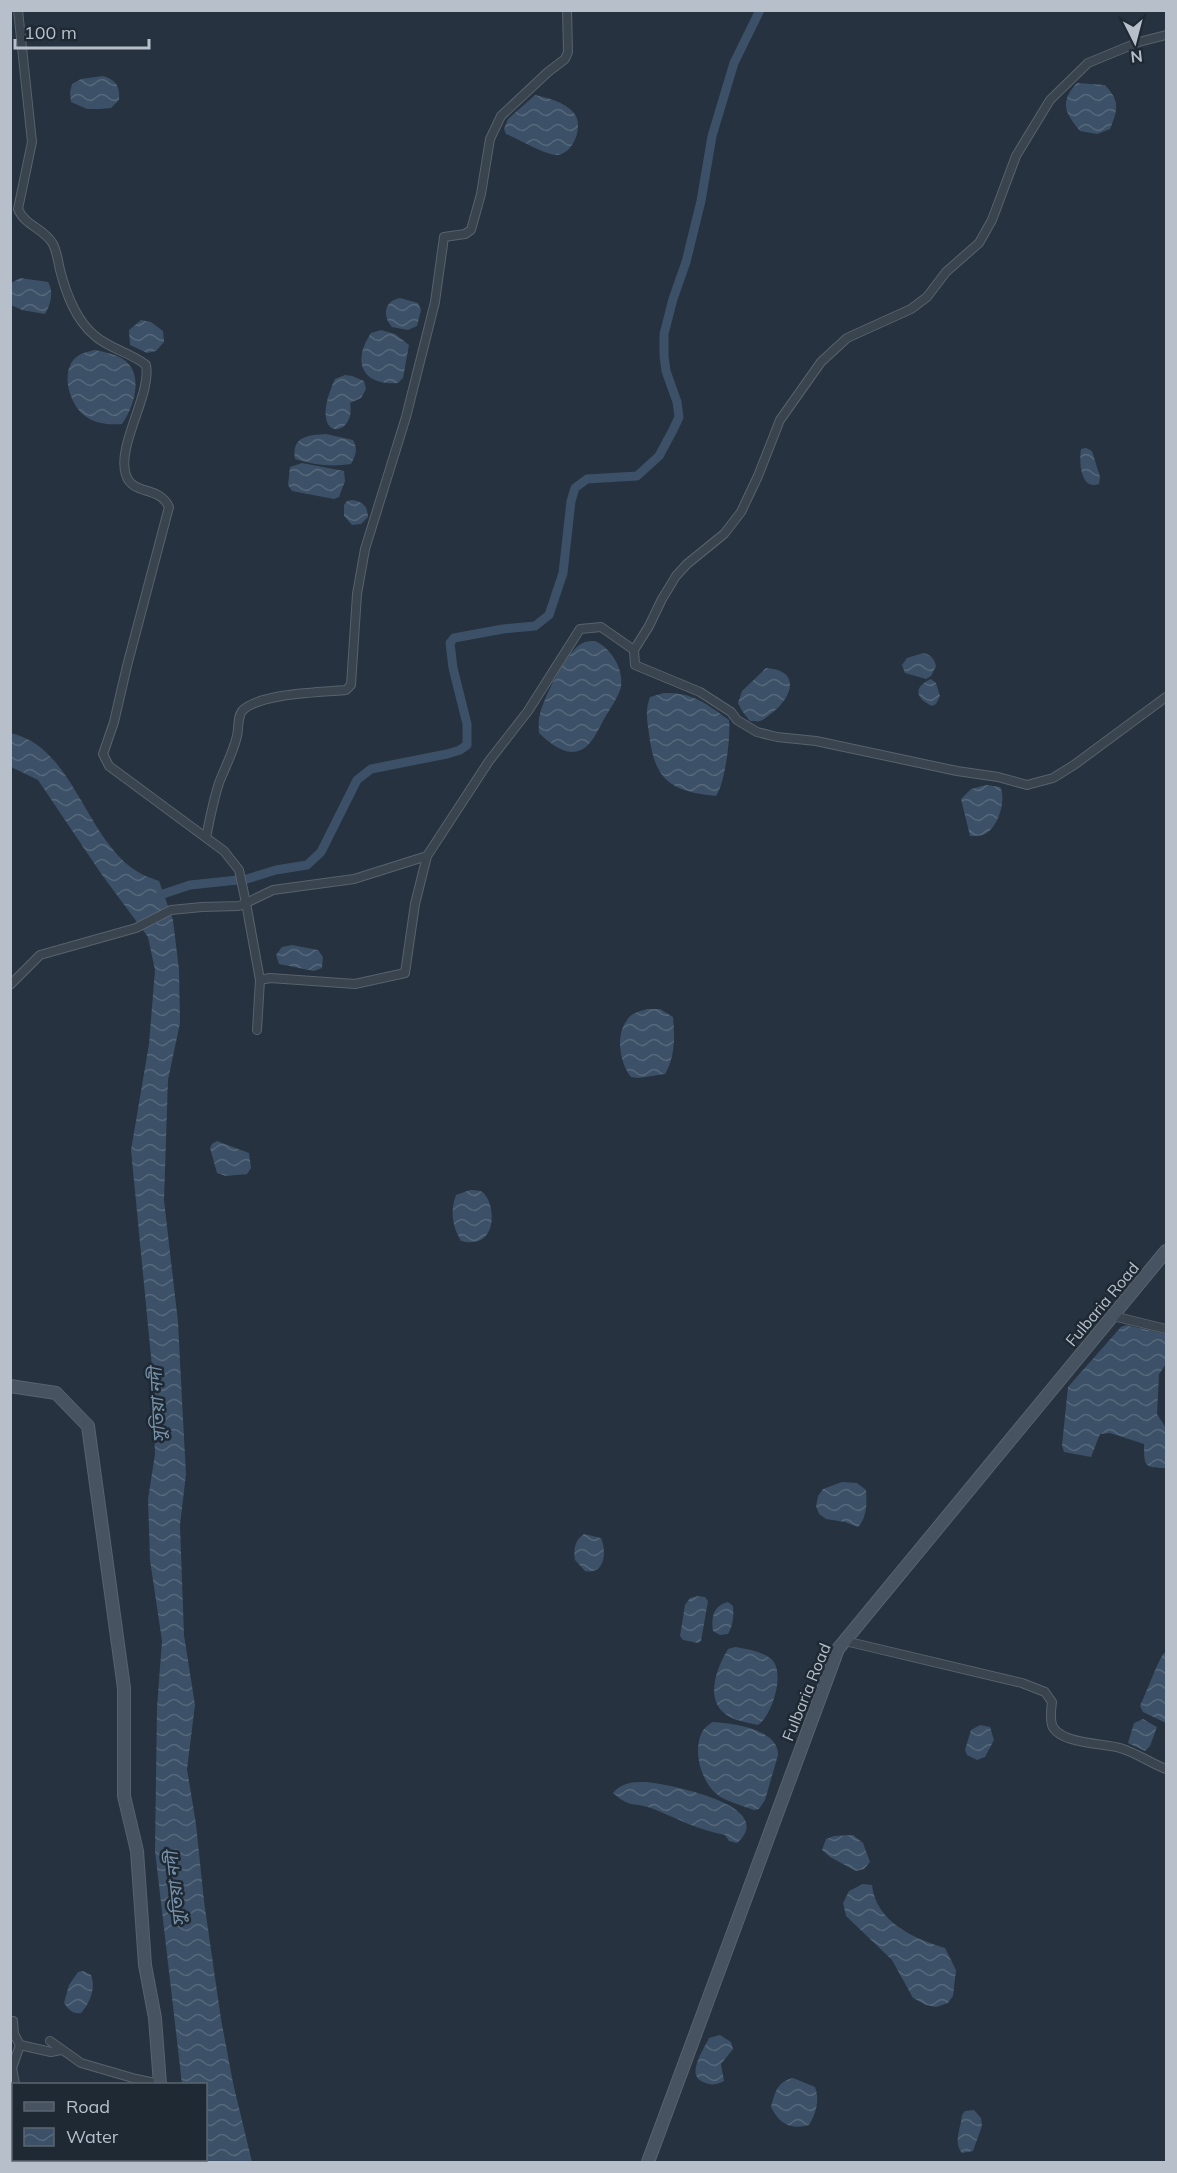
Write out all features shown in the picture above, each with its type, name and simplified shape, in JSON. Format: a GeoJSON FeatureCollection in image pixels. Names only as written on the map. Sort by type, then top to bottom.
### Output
{"type":"FeatureCollection","features":[{"type":"Feature","properties":{"kind":"main road","name":"Fulbaria Road"},"geometry":{"type":"LineString","coordinates":[[648,2163],[838,1649],[1167,1251]]}},
{"type":"Feature","properties":{"kind":"main road"},"geometry":{"type":"LineString","coordinates":[[10,1386],[56,1393],[88,1426],[124,1688],[124,1796],[137,1851],[145,1965],[155,2018],[160,2083]]}},
{"type":"Feature","properties":{"kind":"street"},"geometry":{"type":"LineString","coordinates":[[18,10],[32,142],[18,209],[21,217],[45,233],[51,242],[69,297],[84,325],[95,337],[146,365],[142,394],[129,437],[124,464],[126,477],[137,488],[161,496],[169,507],[114,722],[103,754],[109,766],[224,851],[239,870],[246,894],[260,980],[257,1030]]}},
{"type":"Feature","properties":{"kind":"street"},"geometry":{"type":"LineString","coordinates":[[206,837],[226,764],[232,756],[243,710],[265,699],[346,690],[351,685],[357,594],[365,549],[418,371],[435,302],[444,237],[465,234],[471,230],[481,194],[490,139],[501,116],[565,59],[568,52],[567,10]]}},
{"type":"Feature","properties":{"kind":"street"},"geometry":{"type":"LineString","coordinates":[[1167,34],[1139,42],[1088,63],[1050,100],[1016,156],[992,220],[979,243],[946,272],[927,297],[911,309],[847,338],[821,362],[780,420],[741,512],[724,534],[676,576],[634,650],[635,665],[699,692],[757,732],[816,741],[957,771],[998,777],[1027,785],[1053,778],[1074,765],[1167,696]]}},
{"type":"Feature","properties":{"kind":"street"},"geometry":{"type":"LineString","coordinates":[[260,980],[270,978],[355,984],[405,973],[415,904],[428,856],[489,761],[528,711],[580,629],[601,627],[634,650]]}},
{"type":"Feature","properties":{"kind":"street"},"geometry":{"type":"LineString","coordinates":[[10,985],[40,955],[136,928],[171,910],[239,906],[273,890],[354,879],[428,856]]}},
{"type":"Feature","properties":{"kind":"street"},"geometry":{"type":"LineString","coordinates":[[1113,1316],[1167,1329]]}},
{"type":"Feature","properties":{"kind":"street"},"geometry":{"type":"LineString","coordinates":[[845,1641],[1030,1686],[1046,1692],[1052,1701],[1053,1727],[1060,1734],[1079,1741],[1119,1748],[1167,1769]]}},
{"type":"Feature","properties":{"kind":"street"},"geometry":{"type":"LineString","coordinates":[[10,2021],[13,2021],[14,2034],[20,2045],[12,2068],[15,2083]]}},
{"type":"Feature","properties":{"kind":"street"},"geometry":{"type":"LineString","coordinates":[[50,2041],[81,2063],[155,2083]]}},
{"type":"Feature","properties":{"kind":"street"},"geometry":{"type":"LineString","coordinates":[[20,2045],[51,2052],[61,2050]]}},
{"type":"Feature","properties":{"kind":"water"},"geometry":{"type":"Polygon","coordinates":[[[103,76],[111,79],[119,91],[119,100],[111,108],[87,109],[71,102],[72,84],[81,79],[103,76]]]}},
{"type":"Feature","properties":{"kind":"water"},"geometry":{"type":"Polygon","coordinates":[[[1077,83],[1105,85],[1110,91],[1116,106],[1110,129],[1097,134],[1080,131],[1075,125],[1068,113],[1066,102],[1077,83]]]}},
{"type":"Feature","properties":{"kind":"water"},"geometry":{"type":"Polygon","coordinates":[[[535,95],[561,103],[577,118],[576,138],[564,153],[553,155],[506,134],[504,129],[508,119],[535,95]]]}},
{"type":"Feature","properties":{"kind":"water"},"geometry":{"type":"Polygon","coordinates":[[[20,278],[48,282],[51,298],[45,314],[22,310],[11,305],[11,283],[20,278]]]}},
{"type":"Feature","properties":{"kind":"water"},"geometry":{"type":"Polygon","coordinates":[[[400,298],[418,303],[421,310],[417,326],[408,330],[392,327],[386,314],[391,302],[400,298]]]}},
{"type":"Feature","properties":{"kind":"water"},"geometry":{"type":"Polygon","coordinates":[[[141,320],[151,322],[163,331],[164,342],[156,351],[147,353],[130,345],[129,330],[141,320]]]}},
{"type":"Feature","properties":{"kind":"water"},"geometry":{"type":"Polygon","coordinates":[[[381,330],[395,334],[409,345],[403,378],[398,383],[385,383],[368,376],[361,362],[365,343],[371,333],[381,330]]]}},
{"type":"Feature","properties":{"kind":"water"},"geometry":{"type":"Polygon","coordinates":[[[95,350],[123,359],[134,373],[136,382],[133,400],[122,424],[103,423],[89,419],[79,410],[70,394],[68,375],[74,359],[81,354],[95,350]]]}},
{"type":"Feature","properties":{"kind":"water"},"geometry":{"type":"Polygon","coordinates":[[[345,375],[364,381],[366,389],[361,398],[350,403],[350,415],[346,424],[334,429],[328,425],[327,400],[335,379],[345,375]]]}},
{"type":"Feature","properties":{"kind":"water"},"geometry":{"type":"Polygon","coordinates":[[[326,434],[353,440],[356,452],[351,464],[323,465],[295,459],[294,451],[299,441],[308,436],[326,434]]]}},
{"type":"Feature","properties":{"kind":"water"},"geometry":{"type":"Polygon","coordinates":[[[1086,448],[1092,451],[1100,477],[1099,484],[1088,483],[1082,474],[1081,449],[1086,448]]]}},
{"type":"Feature","properties":{"kind":"water"},"geometry":{"type":"Polygon","coordinates":[[[302,463],[344,471],[345,481],[339,497],[334,499],[292,491],[288,485],[290,467],[302,463]]]}},
{"type":"Feature","properties":{"kind":"water"},"geometry":{"type":"Polygon","coordinates":[[[347,501],[362,503],[367,510],[368,517],[361,524],[352,525],[344,516],[344,505],[347,501]]]}},
{"type":"Feature","properties":{"kind":"water"},"geometry":{"type":"Polygon","coordinates":[[[595,641],[601,644],[615,660],[620,673],[621,687],[588,745],[581,750],[569,752],[553,745],[539,733],[540,714],[546,696],[564,662],[578,646],[585,642],[595,641]]]}},
{"type":"Feature","properties":{"kind":"water"},"geometry":{"type":"Polygon","coordinates":[[[923,653],[932,657],[935,663],[936,666],[931,676],[926,679],[905,673],[902,665],[907,658],[923,653]]]}},
{"type":"Feature","properties":{"kind":"water"},"geometry":{"type":"Polygon","coordinates":[[[766,668],[785,674],[789,679],[789,692],[779,707],[762,720],[750,721],[738,703],[742,691],[766,668]]]}},
{"type":"Feature","properties":{"kind":"water"},"geometry":{"type":"Polygon","coordinates":[[[931,679],[936,683],[940,696],[936,704],[932,706],[922,700],[918,692],[921,685],[931,679]]]}},
{"type":"Feature","properties":{"kind":"water"},"geometry":{"type":"Polygon","coordinates":[[[664,693],[692,697],[729,720],[727,759],[716,796],[676,787],[661,773],[652,750],[647,707],[650,697],[664,693]]]}},
{"type":"Feature","properties":{"kind":"water","name":"সুতিয়া নদী"},"geometry":{"type":"Polygon","coordinates":[[[10,733],[32,741],[50,756],[65,774],[105,839],[120,857],[138,872],[159,881],[173,920],[179,970],[180,1023],[168,1080],[164,1200],[178,1322],[186,1474],[180,1525],[184,1635],[195,1705],[187,1769],[221,2019],[233,2083],[252,2162],[194,2161],[207,2161],[207,2083],[182,2083],[155,1851],[157,1707],[162,1641],[150,1560],[148,1499],[155,1454],[152,1367],[131,1150],[149,1044],[155,970],[148,937],[102,875],[38,780],[11,767],[10,733]]]}},
{"type":"Feature","properties":{"kind":"water"},"geometry":{"type":"Polygon","coordinates":[[[986,785],[1000,787],[1002,806],[1000,813],[990,831],[982,835],[970,836],[961,799],[971,789],[986,785]]]}},
{"type":"Feature","properties":{"kind":"water"},"geometry":{"type":"Polygon","coordinates":[[[292,945],[318,950],[323,957],[322,968],[314,971],[279,964],[276,955],[282,947],[292,945]]]}},
{"type":"Feature","properties":{"kind":"water"},"geometry":{"type":"Polygon","coordinates":[[[647,1009],[660,1009],[673,1017],[672,1054],[665,1074],[631,1077],[624,1065],[620,1049],[621,1033],[623,1026],[631,1016],[647,1009]]]}},
{"type":"Feature","properties":{"kind":"water"},"geometry":{"type":"Polygon","coordinates":[[[217,1141],[249,1153],[251,1168],[247,1174],[226,1176],[217,1173],[210,1148],[217,1141]]]}},
{"type":"Feature","properties":{"kind":"water"},"geometry":{"type":"Polygon","coordinates":[[[470,1190],[480,1191],[485,1195],[489,1202],[492,1222],[483,1238],[474,1242],[461,1241],[453,1218],[456,1195],[470,1190]]]}},
{"type":"Feature","properties":{"kind":"water"},"geometry":{"type":"Polygon","coordinates":[[[1126,1325],[1166,1334],[1166,1364],[1159,1374],[1157,1414],[1166,1428],[1166,1468],[1147,1464],[1144,1457],[1144,1444],[1110,1433],[1100,1434],[1091,1457],[1064,1452],[1062,1445],[1068,1387],[1121,1327],[1126,1325]]]}},
{"type":"Feature","properties":{"kind":"water"},"geometry":{"type":"Polygon","coordinates":[[[842,1482],[857,1483],[866,1490],[866,1510],[858,1527],[826,1519],[819,1514],[816,1506],[818,1496],[823,1489],[842,1482]]]}},
{"type":"Feature","properties":{"kind":"water"},"geometry":{"type":"Polygon","coordinates":[[[584,1534],[601,1538],[604,1556],[597,1570],[585,1571],[575,1560],[575,1545],[584,1534]]]}},
{"type":"Feature","properties":{"kind":"water"},"geometry":{"type":"Polygon","coordinates":[[[705,1597],[708,1601],[701,1641],[698,1643],[683,1640],[680,1636],[685,1605],[690,1598],[705,1597]]]}},
{"type":"Feature","properties":{"kind":"water"},"geometry":{"type":"Polygon","coordinates":[[[728,1602],[733,1606],[732,1624],[728,1634],[720,1635],[713,1631],[712,1621],[716,1609],[728,1602]]]}},
{"type":"Feature","properties":{"kind":"water"},"geometry":{"type":"Polygon","coordinates":[[[735,1647],[762,1654],[775,1664],[776,1693],[768,1712],[758,1725],[730,1717],[722,1711],[714,1695],[719,1666],[728,1649],[735,1647]]]}},
{"type":"Feature","properties":{"kind":"water"},"geometry":{"type":"Polygon","coordinates":[[[1164,1653],[1166,1654],[1166,1723],[1143,1712],[1140,1706],[1164,1653]]]}},
{"type":"Feature","properties":{"kind":"water"},"geometry":{"type":"Polygon","coordinates":[[[1143,1719],[1157,1727],[1150,1746],[1145,1751],[1128,1743],[1134,1723],[1143,1719]]]}},
{"type":"Feature","properties":{"kind":"water"},"geometry":{"type":"Polygon","coordinates":[[[712,1722],[753,1729],[763,1733],[776,1746],[778,1755],[765,1800],[759,1809],[754,1810],[723,1798],[708,1784],[700,1767],[698,1749],[702,1732],[712,1722]]]}},
{"type":"Feature","properties":{"kind":"water"},"geometry":{"type":"Polygon","coordinates":[[[980,1725],[990,1727],[994,1740],[985,1757],[977,1760],[967,1755],[965,1750],[971,1730],[980,1725]]]}},
{"type":"Feature","properties":{"kind":"water"},"geometry":{"type":"Polygon","coordinates":[[[646,1782],[675,1787],[716,1799],[733,1808],[744,1818],[746,1830],[737,1843],[729,1841],[725,1835],[696,1827],[651,1808],[627,1803],[613,1793],[624,1785],[646,1782]]]}},
{"type":"Feature","properties":{"kind":"water"},"geometry":{"type":"Polygon","coordinates":[[[853,1835],[863,1843],[870,1862],[864,1869],[856,1871],[822,1850],[826,1839],[853,1835]]]}},
{"type":"Feature","properties":{"kind":"water"},"geometry":{"type":"Polygon","coordinates":[[[863,1884],[872,1885],[881,1909],[898,1927],[945,1948],[956,1970],[953,1996],[948,2003],[936,2007],[913,1998],[892,1960],[846,1916],[843,1903],[849,1891],[863,1884]]]}},
{"type":"Feature","properties":{"kind":"water"},"geometry":{"type":"Polygon","coordinates":[[[83,1971],[91,1975],[92,1990],[84,2009],[81,2013],[75,2013],[69,2010],[64,2003],[69,1985],[78,1972],[83,1971]]]}},
{"type":"Feature","properties":{"kind":"water"},"geometry":{"type":"Polygon","coordinates":[[[720,2035],[731,2042],[733,2049],[721,2064],[724,2081],[707,2084],[697,2077],[696,2067],[709,2038],[720,2035]]]}},
{"type":"Feature","properties":{"kind":"water"},"geometry":{"type":"Polygon","coordinates":[[[793,2078],[815,2087],[816,2107],[809,2125],[797,2127],[786,2124],[778,2118],[771,2107],[780,2085],[793,2078]]]}},
{"type":"Feature","properties":{"kind":"water"},"geometry":{"type":"Polygon","coordinates":[[[974,2110],[981,2118],[982,2126],[973,2151],[962,2153],[958,2140],[962,2115],[965,2111],[974,2110]]]}},
{"type":"Feature","properties":{"kind":"waterway"},"geometry":{"type":"LineString","coordinates":[[160,895],[190,885],[247,879],[276,870],[307,865],[321,852],[357,780],[371,769],[447,754],[467,745],[467,724],[453,668],[450,643],[454,638],[535,626],[549,615],[563,573],[571,501],[575,488],[587,479],[637,476],[659,456],[679,417],[677,402],[666,371],[664,334],[686,262],[701,201],[712,136],[734,63],[760,10]]}}]}
